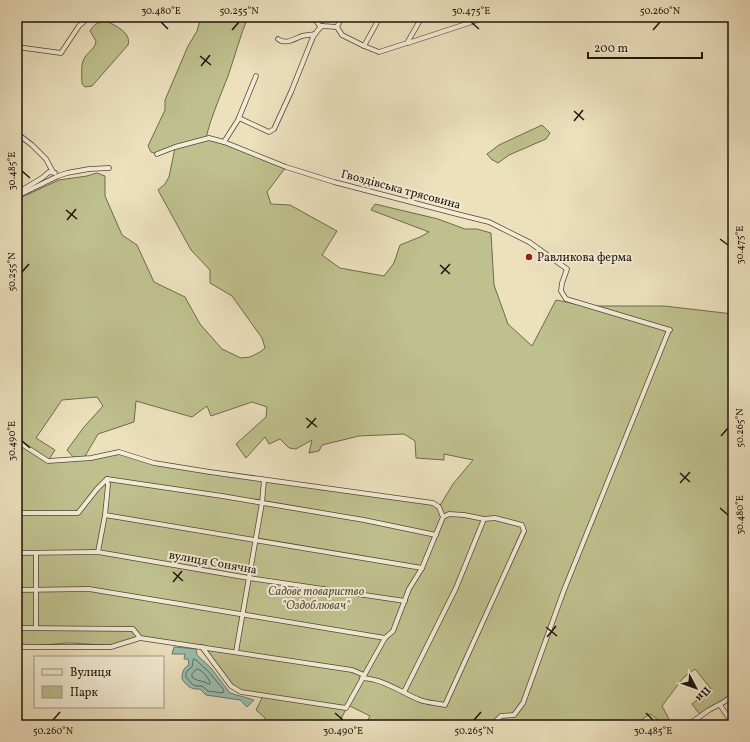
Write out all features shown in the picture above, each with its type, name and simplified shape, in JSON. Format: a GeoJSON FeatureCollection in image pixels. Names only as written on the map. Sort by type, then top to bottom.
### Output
{"type":"FeatureCollection","features":[{"type":"Feature","properties":{"kind":"street"},"geometry":{"type":"LineString","coordinates":[[83,17],[88,18]]}},
{"type":"Feature","properties":{"kind":"street"},"geometry":{"type":"LineString","coordinates":[[312,17],[320,26],[337,27]]}},
{"type":"Feature","properties":{"kind":"street"},"geometry":{"type":"LineString","coordinates":[[337,27],[342,17]]}},
{"type":"Feature","properties":{"kind":"street"},"geometry":{"type":"LineString","coordinates":[[364,46],[380,17]]}},
{"type":"Feature","properties":{"kind":"street"},"geometry":{"type":"LineString","coordinates":[[407,43],[422,17]]}},
{"type":"Feature","properties":{"kind":"street"},"geometry":{"type":"LineString","coordinates":[[337,27],[342,35],[379,52],[484,17]]}},
{"type":"Feature","properties":{"kind":"street"},"geometry":{"type":"LineString","coordinates":[[17,47],[61,53],[79,26],[88,18]]}},
{"type":"Feature","properties":{"kind":"street"},"geometry":{"type":"LineString","coordinates":[[239,118],[268,132],[274,129],[291,92],[313,37],[322,26]]}},
{"type":"Feature","properties":{"kind":"street"},"geometry":{"type":"LineString","coordinates":[[278,39],[281,42],[285,42],[315,34]]}},
{"type":"Feature","properties":{"kind":"street"},"geometry":{"type":"LineString","coordinates":[[224,142],[239,118],[256,76]]}},
{"type":"Feature","properties":{"kind":"street"},"geometry":{"type":"LineString","coordinates":[[19,135],[46,159],[58,176]]}},
{"type":"Feature","properties":{"kind":"street","name":"Гвоздівська трясовина"},"geometry":{"type":"LineString","coordinates":[[157,154],[175,147],[209,138],[224,142],[286,167],[334,182],[490,222],[528,242],[567,269],[561,291],[566,299],[669,330],[564,590],[523,703],[514,715],[501,716],[492,725]]}},
{"type":"Feature","properties":{"kind":"street"},"geometry":{"type":"LineString","coordinates":[[17,196],[58,176],[78,171],[109,168]]}},
{"type":"Feature","properties":{"kind":"street"},"geometry":{"type":"LineString","coordinates":[[17,193],[49,172],[54,172]]}},
{"type":"Feature","properties":{"kind":"street"},"geometry":{"type":"LineString","coordinates":[[17,441],[48,461],[91,458],[120,452],[154,463],[264,480],[433,503],[440,507],[443,517],[422,568],[409,589],[393,631],[385,638],[346,708],[242,692],[231,686],[202,647]]}},
{"type":"Feature","properties":{"kind":"street"},"geometry":{"type":"LineString","coordinates":[[107,479],[364,520],[436,535]]}},
{"type":"Feature","properties":{"kind":"street"},"geometry":{"type":"LineString","coordinates":[[17,513],[78,513],[96,489],[107,479]]}},
{"type":"Feature","properties":{"kind":"street"},"geometry":{"type":"LineString","coordinates":[[98,552],[105,515],[108,484],[107,479]]}},
{"type":"Feature","properties":{"kind":"street"},"geometry":{"type":"LineString","coordinates":[[236,652],[262,503],[264,480]]}},
{"type":"Feature","properties":{"kind":"street"},"geometry":{"type":"LineString","coordinates":[[17,647],[111,647],[140,638],[352,670],[363,677],[384,682],[421,701],[445,705],[524,531],[522,525],[494,518],[449,514],[443,517]]}},
{"type":"Feature","properties":{"kind":"street"},"geometry":{"type":"LineString","coordinates":[[105,515],[422,568]]}},
{"type":"Feature","properties":{"kind":"street"},"geometry":{"type":"LineString","coordinates":[[404,692],[456,588],[484,518]]}},
{"type":"Feature","properties":{"kind":"street","name":"вулиця Сонячна"},"geometry":{"type":"LineString","coordinates":[[17,553],[98,552],[249,578],[405,600]]}},
{"type":"Feature","properties":{"kind":"street"},"geometry":{"type":"LineString","coordinates":[[36,553],[36,628]]}},
{"type":"Feature","properties":{"kind":"street"},"geometry":{"type":"LineString","coordinates":[[17,590],[89,590],[385,638]]}},
{"type":"Feature","properties":{"kind":"street"},"geometry":{"type":"LineString","coordinates":[[17,628],[133,629],[140,638]]}},
{"type":"Feature","properties":{"kind":"street"},"geometry":{"type":"LineString","coordinates":[[688,725],[733,695]]}},
{"type":"Feature","properties":{"kind":"street"},"geometry":{"type":"LineString","coordinates":[[720,705],[733,724]]}},
{"type":"Feature","properties":{"kind":"green space","name":"Садове товариство \"Оздоблювач\""},"geometry":{"type":"Polygon","coordinates":[[[201,17],[248,17],[206,138],[286,167],[267,192],[271,204],[290,205],[337,231],[322,255],[340,268],[384,276],[394,263],[400,245],[429,232],[371,210],[375,204],[438,219],[465,229],[477,229],[491,233],[494,285],[508,324],[532,346],[556,300],[585,306],[664,306],[733,314],[733,695],[701,716],[692,704],[711,689],[695,669],[683,678],[662,706],[669,719],[664,724],[650,714],[634,725],[365,725],[370,716],[348,705],[338,725],[265,725],[265,718],[256,710],[263,696],[241,692],[231,686],[202,647],[140,638],[132,642],[114,645],[67,643],[17,647],[17,200],[59,180],[97,173],[105,176],[105,196],[122,235],[137,245],[154,282],[185,297],[200,324],[222,349],[241,358],[250,357],[265,348],[262,338],[232,296],[210,283],[210,270],[191,250],[158,190],[165,184],[169,177],[175,148],[157,154],[151,152],[148,146],[165,110],[165,100],[188,46],[197,31],[201,17]],[[97,397],[62,400],[36,438],[55,450],[48,461],[75,459],[67,450],[84,427],[103,406],[97,397]],[[136,401],[134,422],[98,434],[84,458],[119,452],[154,463],[433,503],[439,507],[453,484],[473,460],[444,454],[444,460],[416,458],[415,441],[404,434],[359,436],[322,445],[319,451],[309,453],[312,440],[296,449],[289,448],[280,439],[269,444],[265,437],[246,458],[236,444],[266,417],[267,407],[252,402],[211,416],[207,406],[192,417],[136,401]]]}},
{"type":"Feature","properties":{"kind":"green space"},"geometry":{"type":"Polygon","coordinates":[[[106,21],[118,27],[125,33],[129,41],[128,45],[92,86],[85,87],[82,84],[82,63],[93,48],[96,41],[90,31],[96,24],[106,21]]]}},
{"type":"Feature","properties":{"kind":"green space"},"geometry":{"type":"Polygon","coordinates":[[[542,125],[550,133],[546,139],[509,155],[498,163],[491,159],[487,154],[499,145],[542,125]]]}},
{"type":"Feature","properties":{"kind":"water"},"geometry":{"type":"Polygon","coordinates":[[[174,647],[196,649],[197,655],[211,668],[230,693],[254,700],[247,707],[240,700],[206,695],[200,689],[190,687],[182,679],[183,671],[189,665],[188,659],[184,659],[185,654],[172,654],[174,647]]]}},
{"type":"Feature","properties":{"kind":"place","name":"Равликова ферма"},"geometry":{"type":"Point","coordinates":[529,257]}}]}
